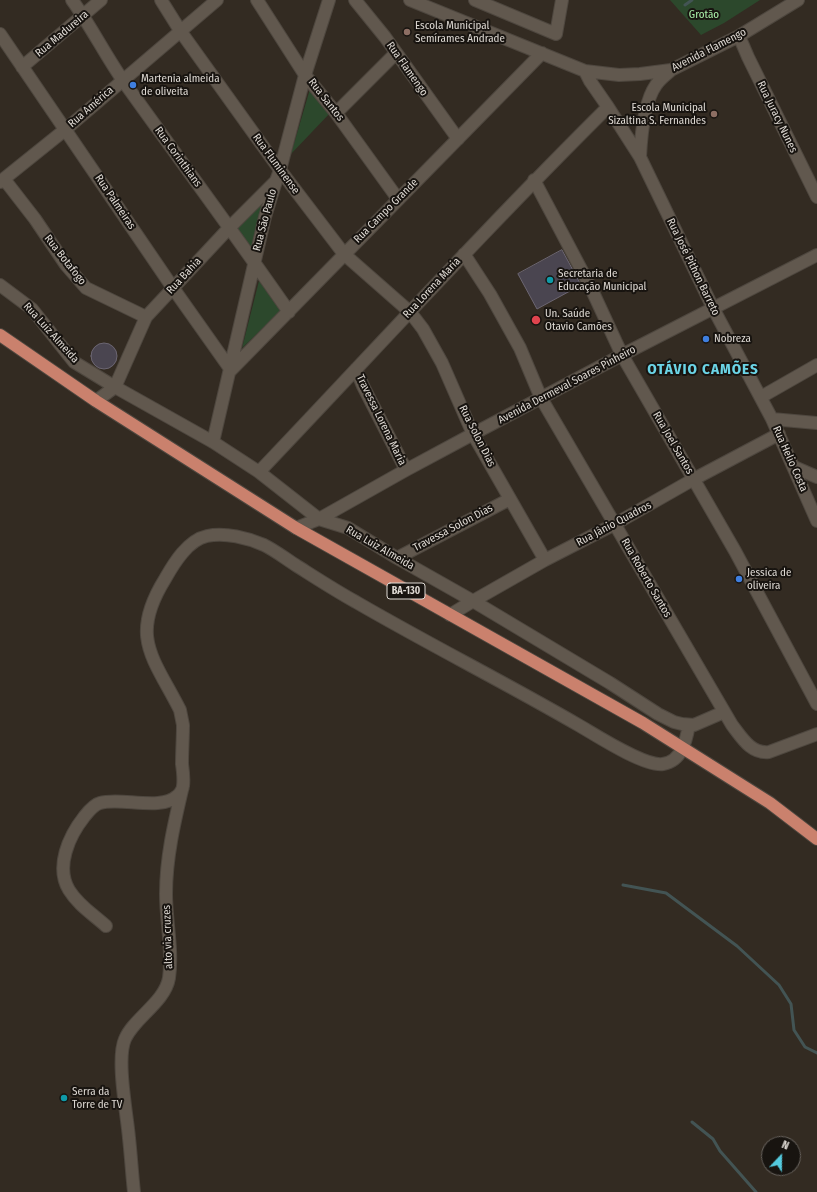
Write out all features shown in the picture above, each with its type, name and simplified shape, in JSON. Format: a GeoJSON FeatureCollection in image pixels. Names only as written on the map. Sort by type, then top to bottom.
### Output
{"type":"FeatureCollection","features":[{"type":"Feature","properties":{"kind":"highway","name":"BA-130"},"geometry":{"type":"LineString","coordinates":[[0,335],[96,402],[296,528],[450,616],[643,723],[770,803],[817,839]]}},
{"type":"Feature","properties":{"kind":"street","name":"Rua Corinthians"},"geometry":{"type":"LineString","coordinates":[[72,0],[84,16],[123,80],[255,262],[289,312]]}},
{"type":"Feature","properties":{"kind":"street","name":"Rua Madureira"},"geometry":{"type":"LineString","coordinates":[[22,67],[84,16],[101,0]]}},
{"type":"Feature","properties":{"kind":"street","name":"Rua Fluminense"},"geometry":{"type":"LineString","coordinates":[[161,0],[278,176],[344,254],[410,312]]}},
{"type":"Feature","properties":{"kind":"street","name":"Rua América"},"geometry":{"type":"LineString","coordinates":[[2,181],[66,129],[217,0]]}},
{"type":"Feature","properties":{"kind":"street","name":"Rua Santos"},"geometry":{"type":"LineString","coordinates":[[257,0],[305,75],[336,113],[398,198]]}},
{"type":"Feature","properties":{"kind":"street","name":"Rua São Paulo"},"geometry":{"type":"LineString","coordinates":[[213,442],[231,370],[265,217],[328,0]]}},
{"type":"Feature","properties":{"kind":"street","name":"Rua Flamengo"},"geometry":{"type":"LineString","coordinates":[[354,0],[385,37],[458,139]]}},
{"type":"Feature","properties":{"kind":"street","name":"Avenida Flamengo"},"geometry":{"type":"LineString","coordinates":[[410,0],[585,71],[631,75],[671,70],[739,36],[798,0]]}},
{"type":"Feature","properties":{"kind":"street"},"geometry":{"type":"LineString","coordinates":[[475,0],[556,34],[562,0]]}},
{"type":"Feature","properties":{"kind":"street","name":"Rua Palmeiras"},"geometry":{"type":"LineString","coordinates":[[0,34],[173,288],[231,370]]}},
{"type":"Feature","properties":{"kind":"street","name":"Rua Juracy Nunes"},"geometry":{"type":"LineString","coordinates":[[739,36],[817,197]]}},
{"type":"Feature","properties":{"kind":"street","name":"Rua Campo Grande"},"geometry":{"type":"LineString","coordinates":[[231,370],[289,312],[398,198],[542,53]]}},
{"type":"Feature","properties":{"kind":"street"},"geometry":{"type":"LineString","coordinates":[[336,113],[396,54]]}},
{"type":"Feature","properties":{"kind":"street","name":"Rua José Pithon Barreto"},"geometry":{"type":"LineString","coordinates":[[640,157],[642,128],[655,85],[671,70]]}},
{"type":"Feature","properties":{"kind":"street","name":"Rua José Pithon Barreto"},"geometry":{"type":"LineString","coordinates":[[585,71],[596,91],[640,157],[713,308],[761,397]]}},
{"type":"Feature","properties":{"kind":"street","name":"Rua Lorena Maria"},"geometry":{"type":"LineString","coordinates":[[259,472],[534,180],[608,107]]}},
{"type":"Feature","properties":{"kind":"street","name":"Rua Bahia"},"geometry":{"type":"LineString","coordinates":[[116,387],[146,317],[278,176]]}},
{"type":"Feature","properties":{"kind":"street","name":"Rua Joel Santos"},"geometry":{"type":"LineString","coordinates":[[534,180],[591,288],[622,355],[694,479],[817,704]]}},
{"type":"Feature","properties":{"kind":"street","name":"Rua Botafogo"},"geometry":{"type":"LineString","coordinates":[[2,181],[35,219],[66,265],[86,288],[146,317]]}},
{"type":"Feature","properties":{"kind":"street","name":"Rua Roberto Santos"},"geometry":{"type":"LineString","coordinates":[[464,254],[490,294],[520,348],[541,398],[732,725],[750,747],[758,752],[769,752],[817,734]]}},
{"type":"Feature","properties":{"kind":"street","name":"Avenida Dermeval Soares Pinheiro"},"geometry":{"type":"LineString","coordinates":[[296,528],[319,519],[406,470],[622,355],[817,255]]}},
{"type":"Feature","properties":{"kind":"street","name":"Rua Luiz Almeida"},"geometry":{"type":"LineString","coordinates":[[0,285],[32,309],[74,362],[213,442],[259,472],[319,519],[348,528],[610,683],[658,714],[674,722],[689,725]]}},
{"type":"Feature","properties":{"kind":"street","name":"Rua Solon Dias"},"geometry":{"type":"LineString","coordinates":[[410,312],[423,329],[439,357],[473,434],[545,560]]}},
{"type":"Feature","properties":{"kind":"street"},"geometry":{"type":"LineString","coordinates":[[761,397],[817,365]]}},
{"type":"Feature","properties":{"kind":"street","name":"Travessa Lorena Maria"},"geometry":{"type":"LineString","coordinates":[[356,369],[363,386],[406,470]]}},
{"type":"Feature","properties":{"kind":"street"},"geometry":{"type":"LineString","coordinates":[[96,402],[116,387]]}},
{"type":"Feature","properties":{"kind":"street","name":"Rua Helio Costa"},"geometry":{"type":"LineString","coordinates":[[761,397],[794,467],[817,522]]}},
{"type":"Feature","properties":{"kind":"street"},"geometry":{"type":"LineString","coordinates":[[772,418],[817,423]]}},
{"type":"Feature","properties":{"kind":"street","name":"Rua Jânio Quadros"},"geometry":{"type":"LineString","coordinates":[[450,616],[473,601],[545,560],[615,524],[694,479],[779,434]]}},
{"type":"Feature","properties":{"kind":"street"},"geometry":{"type":"LineString","coordinates":[[794,467],[817,476]]}},
{"type":"Feature","properties":{"kind":"street","name":"Travessa Solon Dias"},"geometry":{"type":"LineString","coordinates":[[397,558],[510,499]]}},
{"type":"Feature","properties":{"kind":"street","name":"alto via cruzes"},"geometry":{"type":"LineString","coordinates":[[134,1192],[123,1088],[122,1047],[132,1026],[146,1013],[163,992],[168,981],[170,954],[166,895],[167,872],[172,830],[183,787],[183,725],[180,710],[153,659],[147,639],[146,621],[153,599],[174,564],[198,539],[214,535],[239,537],[264,545],[357,603],[466,662],[603,740],[640,759],[650,763],[667,763],[676,757],[684,748]]}},
{"type":"Feature","properties":{"kind":"street"},"geometry":{"type":"LineString","coordinates":[[684,748],[689,725],[700,723],[724,712]]}},
{"type":"Feature","properties":{"kind":"street"},"geometry":{"type":"LineString","coordinates":[[106,926],[76,899],[69,890],[66,882],[64,865],[65,856],[67,846],[73,833],[87,812],[98,804],[111,802],[151,803],[170,800],[178,796],[183,787]]}},
{"type":"Feature","properties":{"kind":"green space","name":"Grotão"},"geometry":{"type":"Polygon","coordinates":[[[670,0],[760,0],[724,23],[701,35],[670,0]]]}},
{"type":"Feature","properties":{"kind":"green space"},"geometry":{"type":"Polygon","coordinates":[[[310,89],[331,112],[291,154],[310,89]]]}},
{"type":"Feature","properties":{"kind":"green space"},"geometry":{"type":"Polygon","coordinates":[[[268,194],[252,251],[233,228],[268,194]]]}},
{"type":"Feature","properties":{"kind":"green space"},"geometry":{"type":"Polygon","coordinates":[[[259,281],[282,310],[242,348],[259,281]]]}},
{"type":"Feature","properties":{"kind":"building","name":"Secretaria de Educação Municipal"},"geometry":{"type":"Polygon","coordinates":[[[562,250],[581,285],[537,309],[518,274],[562,250]]]}},
{"type":"Feature","properties":{"kind":"building"},"geometry":{"type":"Polygon","coordinates":[[[104,343],[113,347],[117,356],[113,365],[104,369],[95,365],[91,356],[95,347],[104,343]]]}},
{"type":"Feature","properties":{"kind":"waterway"},"geometry":{"type":"LineString","coordinates":[[685,5],[692,0]]}},
{"type":"Feature","properties":{"kind":"waterway"},"geometry":{"type":"LineString","coordinates":[[623,885],[666,893],[737,946],[779,985],[791,1004],[794,1030],[805,1047],[817,1053]]}},
{"type":"Feature","properties":{"kind":"waterway"},"geometry":{"type":"LineString","coordinates":[[692,1122],[713,1139],[720,1151],[756,1192]]}},
{"type":"Feature","properties":{"kind":"place","name":"Escola Municipal Semírames Andrade"},"geometry":{"type":"Point","coordinates":[407,32]}},
{"type":"Feature","properties":{"kind":"place","name":"Martenia almeida de oliveita"},"geometry":{"type":"Point","coordinates":[133,85]}},
{"type":"Feature","properties":{"kind":"place","name":"Escola Municipal Sizaltina S. Fernandes"},"geometry":{"type":"Point","coordinates":[714,114]}},
{"type":"Feature","properties":{"kind":"place","name":"Secretaria de Educação Municipal"},"geometry":{"type":"Point","coordinates":[550,280]}},
{"type":"Feature","properties":{"kind":"place","name":"Un. Saúde Otavio Camões"},"geometry":{"type":"Point","coordinates":[536,320]}},
{"type":"Feature","properties":{"kind":"place","name":"Nobreza"},"geometry":{"type":"Point","coordinates":[706,339]}},
{"type":"Feature","properties":{"kind":"place","name":"Jessica de oliveira"},"geometry":{"type":"Point","coordinates":[739,579]}},
{"type":"Feature","properties":{"kind":"place","name":"Serra da Torre de TV"},"geometry":{"type":"Point","coordinates":[64,1098]}},
{"type":"Feature","properties":{"kind":"district","name":"OTÁVIO CAMÕES"},"geometry":{"type":"Point","coordinates":[703,370]}}]}
